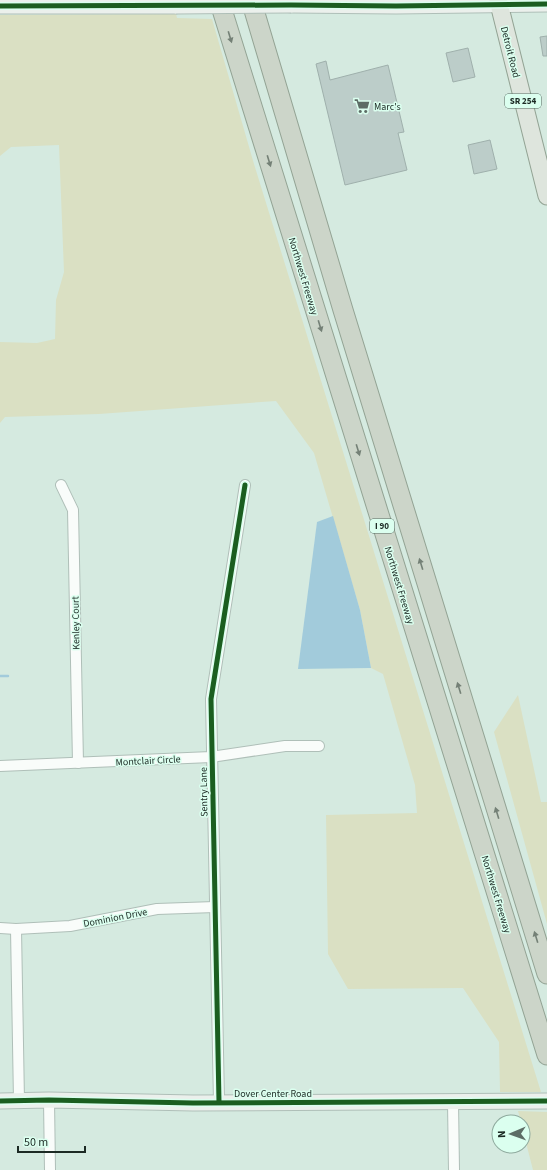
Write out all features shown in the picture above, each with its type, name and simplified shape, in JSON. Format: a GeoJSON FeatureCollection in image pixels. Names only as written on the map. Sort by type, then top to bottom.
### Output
{"type":"FeatureCollection","features":[{"type":"Feature","properties":{"kind":"highway","name":"Northwest Freeway"},"geometry":{"type":"LineString","coordinates":[[219,0],[547,1054]]}},
{"type":"Feature","properties":{"kind":"highway","name":"I 90"},"geometry":{"type":"LineString","coordinates":[[251,0],[343,310],[547,974]]}},
{"type":"Feature","properties":{"kind":"main road","name":"Detroit Road"},"geometry":{"type":"LineString","coordinates":[[499,3],[547,196]]}},
{"type":"Feature","properties":{"kind":"street"},"geometry":{"type":"LineString","coordinates":[[0,6],[547,4]]}},
{"type":"Feature","properties":{"kind":"street","name":"Kenley Court"},"geometry":{"type":"LineString","coordinates":[[61,485],[73,510],[78,763]]}},
{"type":"Feature","properties":{"kind":"street","name":"Sentry Lane"},"geometry":{"type":"LineString","coordinates":[[219,1102],[211,699],[245,485]]}},
{"type":"Feature","properties":{"kind":"street","name":"Montclair Circle"},"geometry":{"type":"LineString","coordinates":[[0,766],[211,757],[285,746],[319,746]]}},
{"type":"Feature","properties":{"kind":"street","name":"Dominion Drive"},"geometry":{"type":"LineString","coordinates":[[0,928],[16,929],[70,926],[157,908],[215,906]]}},
{"type":"Feature","properties":{"kind":"street"},"geometry":{"type":"LineString","coordinates":[[16,929],[19,1101]]}},
{"type":"Feature","properties":{"kind":"street"},"geometry":{"type":"LineString","coordinates":[[49,1100],[50,1170]]}},
{"type":"Feature","properties":{"kind":"street","name":"Dover Center Road"},"geometry":{"type":"LineString","coordinates":[[0,1101],[547,1101]]}},
{"type":"Feature","properties":{"kind":"street"},"geometry":{"type":"LineString","coordinates":[[453,1102],[454,1170]]}},
{"type":"Feature","properties":{"kind":"green space"},"geometry":{"type":"Polygon","coordinates":[[[176,14],[177,18],[212,19],[254,164],[541,1092],[500,1092],[499,1042],[463,988],[348,989],[328,954],[326,815],[417,813],[415,785],[383,674],[371,668],[360,610],[314,453],[276,401],[99,414],[5,417],[0,423],[0,342],[37,343],[55,339],[56,300],[64,272],[59,145],[11,147],[0,156],[0,15],[176,14]]]}},
{"type":"Feature","properties":{"kind":"green space"},"geometry":{"type":"Polygon","coordinates":[[[518,695],[541,802],[547,802],[547,924],[494,732],[518,695]]]}},
{"type":"Feature","properties":{"kind":"green space"},"geometry":{"type":"Polygon","coordinates":[[[518,1111],[547,1112],[547,1170],[533,1170],[529,1154],[531,1154],[531,1114],[519,1114],[518,1111]]]}},
{"type":"Feature","properties":{"kind":"water"},"geometry":{"type":"Polygon","coordinates":[[[333,516],[360,610],[371,668],[298,669],[317,522],[333,516]]]}},
{"type":"Feature","properties":{"kind":"building"},"geometry":{"type":"Polygon","coordinates":[[[547,36],[547,56],[543,56],[540,37],[547,36]]]}},
{"type":"Feature","properties":{"kind":"building"},"geometry":{"type":"Polygon","coordinates":[[[468,48],[475,77],[453,82],[446,53],[468,48]]]}},
{"type":"Feature","properties":{"kind":"building","name":"Marc's"},"geometry":{"type":"Polygon","coordinates":[[[326,61],[330,80],[388,65],[404,132],[398,133],[407,170],[345,185],[316,64],[326,61]]]}},
{"type":"Feature","properties":{"kind":"building"},"geometry":{"type":"Polygon","coordinates":[[[490,140],[497,169],[474,174],[468,145],[490,140]]]}},
{"type":"Feature","properties":{"kind":"waterway"},"geometry":{"type":"LineString","coordinates":[[0,676],[8,676]]}},
{"type":"Feature","properties":{"kind":"cycle path"},"geometry":{"type":"LineString","coordinates":[[0,6],[396,6],[547,4]]}},
{"type":"Feature","properties":{"kind":"cycle path"},"geometry":{"type":"LineString","coordinates":[[219,1102],[211,699],[245,485]]}},
{"type":"Feature","properties":{"kind":"cycle path"},"geometry":{"type":"LineString","coordinates":[[0,1101],[49,1100],[193,1103],[547,1101]]}},
{"type":"Feature","properties":{"kind":"place","name":"Marc's"},"geometry":{"type":"Point","coordinates":[362,106]}}]}
